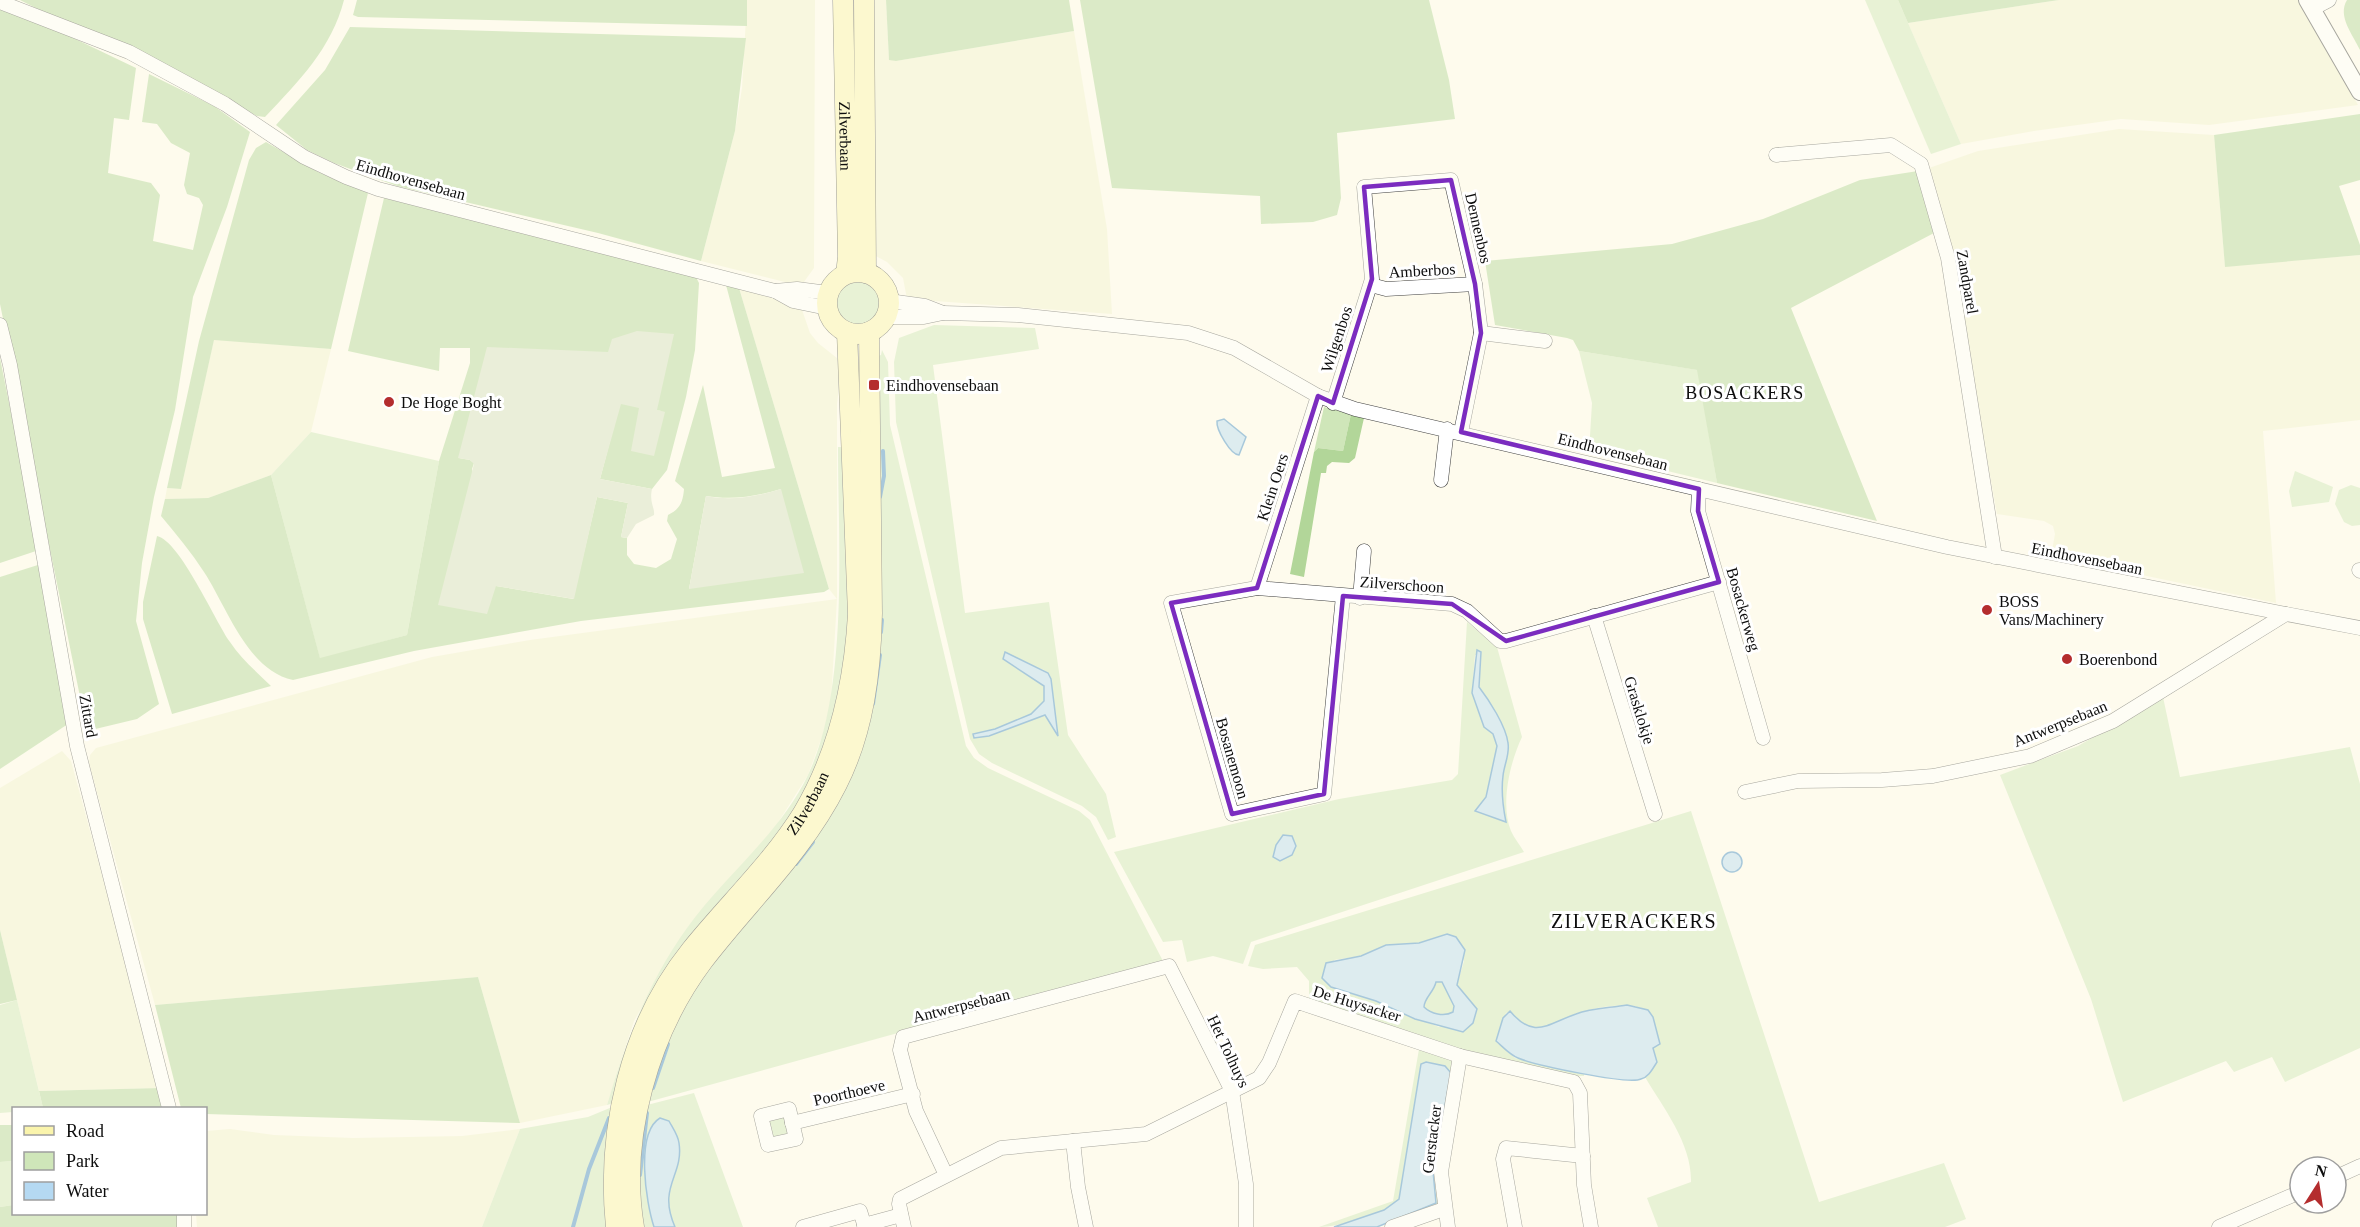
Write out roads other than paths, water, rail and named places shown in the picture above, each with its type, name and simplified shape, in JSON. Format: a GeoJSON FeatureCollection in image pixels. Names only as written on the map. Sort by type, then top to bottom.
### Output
{"type":"FeatureCollection","features":[{"type":"Feature","properties":{"kind":"main road","name":"Zilverbaan"},"geometry":{"type":"LineString","coordinates":[[843,0],[848,257],[846,274]]}},
{"type":"Feature","properties":{"kind":"main road","name":"Zilverbaan"},"geometry":{"type":"LineString","coordinates":[[864,0],[866,273]]}},
{"type":"Feature","properties":{"kind":"main road"},"geometry":{"type":"LineString","coordinates":[[866,273],[882,283],[887,309],[879,326],[869,332],[848,332],[838,327],[828,301],[835,282],[846,274],[866,273]]}},
{"type":"Feature","properties":{"kind":"main road","name":"Zilverbaan"},"geometry":{"type":"LineString","coordinates":[[616,1227],[613,1182],[617,1131],[634,1055],[658,1003],[689,952],[777,850],[803,812],[834,748],[848,701],[856,657],[858,614],[848,332]]}},
{"type":"Feature","properties":{"kind":"main road","name":"Zilverbaan"},"geometry":{"type":"LineString","coordinates":[[634,1227],[631,1189],[634,1129],[651,1062],[674,1005],[703,962],[800,846],[821,814],[838,783],[851,751],[865,702],[871,657],[872,613],[869,332]]}},
{"type":"Feature","properties":{"kind":"street"},"geometry":{"type":"LineString","coordinates":[[2329,0],[2309,4],[2360,92]]}},
{"type":"Feature","properties":{"kind":"street","name":"Eindhovensebaan"},"geometry":{"type":"LineString","coordinates":[[0,2],[129,52],[225,104],[304,157],[345,177],[378,189],[775,291],[797,289],[828,301]]}},
{"type":"Feature","properties":{"kind":"street","name":"Zandparel"},"geometry":{"type":"LineString","coordinates":[[1776,155],[1891,145],[1921,164],[1948,258],[1995,557]]}},
{"type":"Feature","properties":{"kind":"street","name":"Dennenbos"},"geometry":{"type":"LineString","coordinates":[[1371,285],[1371,257],[1364,188],[1451,180],[1475,284],[1480,333],[1461,432]]}},
{"type":"Feature","properties":{"kind":"street","name":"Amberbos"},"geometry":{"type":"LineString","coordinates":[[1371,285],[1386,289],[1475,284]]}},
{"type":"Feature","properties":{"kind":"street","name":"Wilgenbos"},"geometry":{"type":"LineString","coordinates":[[1333,403],[1371,285]]}},
{"type":"Feature","properties":{"kind":"street","name":"Eindhovensebaan"},"geometry":{"type":"LineString","coordinates":[[887,309],[924,317],[943,313],[1018,315],[1188,333],[1234,348],[1333,403],[1995,557],[2286,614]]}},
{"type":"Feature","properties":{"kind":"street","name":"Zittard"},"geometry":{"type":"LineString","coordinates":[[0,325],[10,365],[77,746],[170,1107]]}},
{"type":"Feature","properties":{"kind":"street"},"geometry":{"type":"LineString","coordinates":[[1480,333],[1545,341]]}},
{"type":"Feature","properties":{"kind":"street","name":"Klein Oers"},"geometry":{"type":"LineString","coordinates":[[1257,588],[1318,396]]}},
{"type":"Feature","properties":{"kind":"street"},"geometry":{"type":"LineString","coordinates":[[1441,480],[1446,429]]}},
{"type":"Feature","properties":{"kind":"street","name":"Bosackerweg"},"geometry":{"type":"LineString","coordinates":[[1699,489],[1698,511],[1763,738]]}},
{"type":"Feature","properties":{"kind":"street"},"geometry":{"type":"LineString","coordinates":[[1360,597],[1364,551]]}},
{"type":"Feature","properties":{"kind":"street","name":"Zilverschoon"},"geometry":{"type":"LineString","coordinates":[[1171,603],[1257,588],[1452,604],[1467,611],[1500,641],[1719,582]]}},
{"type":"Feature","properties":{"kind":"street","name":"Bosanemoon"},"geometry":{"type":"LineString","coordinates":[[1171,603],[1232,814],[1324,794],[1343,596]]}},
{"type":"Feature","properties":{"kind":"street"},"geometry":{"type":"LineString","coordinates":[[2286,614],[2360,628]]}},
{"type":"Feature","properties":{"kind":"street","name":"Antwerpsebaan"},"geometry":{"type":"LineString","coordinates":[[1745,792],[1798,781],[1882,780],[1933,776],[2030,756],[2113,721],[2286,614]]}},
{"type":"Feature","properties":{"kind":"street","name":"Grasklokje"},"geometry":{"type":"LineString","coordinates":[[1594,616],[1654,814]]}},
{"type":"Feature","properties":{"kind":"street","name":"Antwerpsebaan"},"geometry":{"type":"LineString","coordinates":[[946,1175],[922,1128],[900,1050],[903,1037],[1169,966]]}},
{"type":"Feature","properties":{"kind":"street","name":"Het Tolhuys"},"geometry":{"type":"LineString","coordinates":[[1169,966],[1232,1091],[1246,1184],[1246,1227]]}},
{"type":"Feature","properties":{"kind":"street","name":"De Huysacker"},"geometry":{"type":"LineString","coordinates":[[902,1221],[900,1199],[1001,1148],[1146,1134],[1259,1078],[1269,1063],[1295,1001],[1418,1040],[1460,1056],[1574,1082],[1580,1092],[1583,1156],[1591,1227]]}},
{"type":"Feature","properties":{"kind":"street","name":"Gerstacker"},"geometry":{"type":"LineString","coordinates":[[1448,1227],[1441,1172],[1460,1056]]}},
{"type":"Feature","properties":{"kind":"street","name":"Poorthoeve"},"geometry":{"type":"LineString","coordinates":[[792,1123],[913,1095]]}},
{"type":"Feature","properties":{"kind":"street"},"geometry":{"type":"LineString","coordinates":[[1073,1141],[1078,1187],[1086,1227]]}},
{"type":"Feature","properties":{"kind":"street"},"geometry":{"type":"LineString","coordinates":[[1515,1227],[1503,1159],[1506,1148],[1583,1156]]}},
{"type":"Feature","properties":{"kind":"street"},"geometry":{"type":"LineString","coordinates":[[2219,1227],[2288,1197]]}},
{"type":"Feature","properties":{"kind":"street"},"geometry":{"type":"LineString","coordinates":[[1392,1227],[1444,1209]]}},
{"type":"Feature","properties":{"kind":"street"},"geometry":{"type":"LineString","coordinates":[[803,1227],[860,1211],[864,1226],[902,1221]]}},
{"type":"Feature","properties":{"kind":"water"},"geometry":{"type":"Polygon","coordinates":[[[1224,419],[1246,437],[1239,455],[1228,447],[1219,430],[1217,421],[1224,419]]]}},
{"type":"Feature","properties":{"kind":"water"},"geometry":{"type":"Polygon","coordinates":[[[1477,650],[1481,652],[1479,687],[1501,721],[1507,736],[1508,751],[1502,787],[1506,822],[1475,811],[1486,797],[1497,746],[1493,734],[1484,727],[1472,693],[1477,650]]]}},
{"type":"Feature","properties":{"kind":"water"},"geometry":{"type":"Polygon","coordinates":[[[1005,652],[1048,673],[1051,679],[1058,736],[1045,715],[989,736],[974,738],[973,734],[995,729],[1031,714],[1044,701],[1044,686],[1003,659],[1005,652]]]}},
{"type":"Feature","properties":{"kind":"water"},"geometry":{"type":"Polygon","coordinates":[[[1283,835],[1292,836],[1296,846],[1292,855],[1280,861],[1273,857],[1276,845],[1283,835]]]}},
{"type":"Feature","properties":{"kind":"water"},"geometry":{"type":"Polygon","coordinates":[[[1732,852],[1739,855],[1742,862],[1739,869],[1732,872],[1725,869],[1722,862],[1725,855],[1732,852]]]}},
{"type":"Feature","properties":{"kind":"water"},"geometry":{"type":"Polygon","coordinates":[[[1447,934],[1456,937],[1465,950],[1457,985],[1477,1009],[1473,1023],[1463,1032],[1415,1019],[1376,1001],[1331,987],[1322,978],[1326,963],[1361,956],[1386,945],[1419,943],[1447,934]],[[1436,982],[1424,1007],[1434,1013],[1446,1014],[1453,1012],[1454,1006],[1442,982],[1436,982]]]}},
{"type":"Feature","properties":{"kind":"water"},"geometry":{"type":"Polygon","coordinates":[[[1627,1005],[1648,1010],[1653,1017],[1660,1044],[1653,1048],[1657,1062],[1649,1074],[1641,1079],[1601,1077],[1542,1065],[1515,1057],[1496,1041],[1503,1018],[1510,1011],[1526,1025],[1541,1027],[1582,1012],[1627,1005]]]}},
{"type":"Feature","properties":{"kind":"water"},"geometry":{"type":"Polygon","coordinates":[[[1426,1062],[1445,1066],[1451,1073],[1433,1171],[1436,1203],[1377,1227],[1334,1227],[1384,1210],[1399,1199],[1421,1064],[1426,1062]]]}},
{"type":"Feature","properties":{"kind":"water"},"geometry":{"type":"Polygon","coordinates":[[[660,1118],[669,1121],[679,1143],[680,1154],[669,1201],[675,1227],[654,1227],[648,1202],[645,1169],[647,1138],[652,1126],[660,1118]]]}},
{"type":"Feature","properties":{"kind":"waterway"},"geometry":{"type":"LineString","coordinates":[[880,497],[884,476],[883,451]]}},
{"type":"Feature","properties":{"kind":"waterway"},"geometry":{"type":"LineString","coordinates":[[881,632],[882,620]]}},
{"type":"Feature","properties":{"kind":"waterway"},"geometry":{"type":"LineString","coordinates":[[873,704],[880,655]]}},
{"type":"Feature","properties":{"kind":"waterway"},"geometry":{"type":"LineString","coordinates":[[796,864],[813,842]]}},
{"type":"Feature","properties":{"kind":"waterway"},"geometry":{"type":"LineString","coordinates":[[653,1088],[668,1044]]}},
{"type":"Feature","properties":{"kind":"waterway"},"geometry":{"type":"LineString","coordinates":[[640,1175],[647,1113]]}},
{"type":"Feature","properties":{"kind":"waterway"},"geometry":{"type":"LineString","coordinates":[[573,1227],[589,1169],[609,1118]]}},
{"type":"Feature","properties":{"kind":"place","name":"Eindhovensebaan"},"geometry":{"type":"Point","coordinates":[874,385]}},
{"type":"Feature","properties":{"kind":"place","name":"De Hoge Boght"},"geometry":{"type":"Point","coordinates":[389,402]}},
{"type":"Feature","properties":{"kind":"place","name":"BOSS Vans/Machinery"},"geometry":{"type":"Point","coordinates":[1987,610]}},
{"type":"Feature","properties":{"kind":"place","name":"Boerenbond"},"geometry":{"type":"Point","coordinates":[2067,659]}},
{"type":"Feature","properties":{"kind":"district","name":"BOSACKERS"},"geometry":{"type":"Point","coordinates":[1745,393]}},
{"type":"Feature","properties":{"kind":"district","name":"ZILVERACKERS"},"geometry":{"type":"Point","coordinates":[1634,921]}}]}
